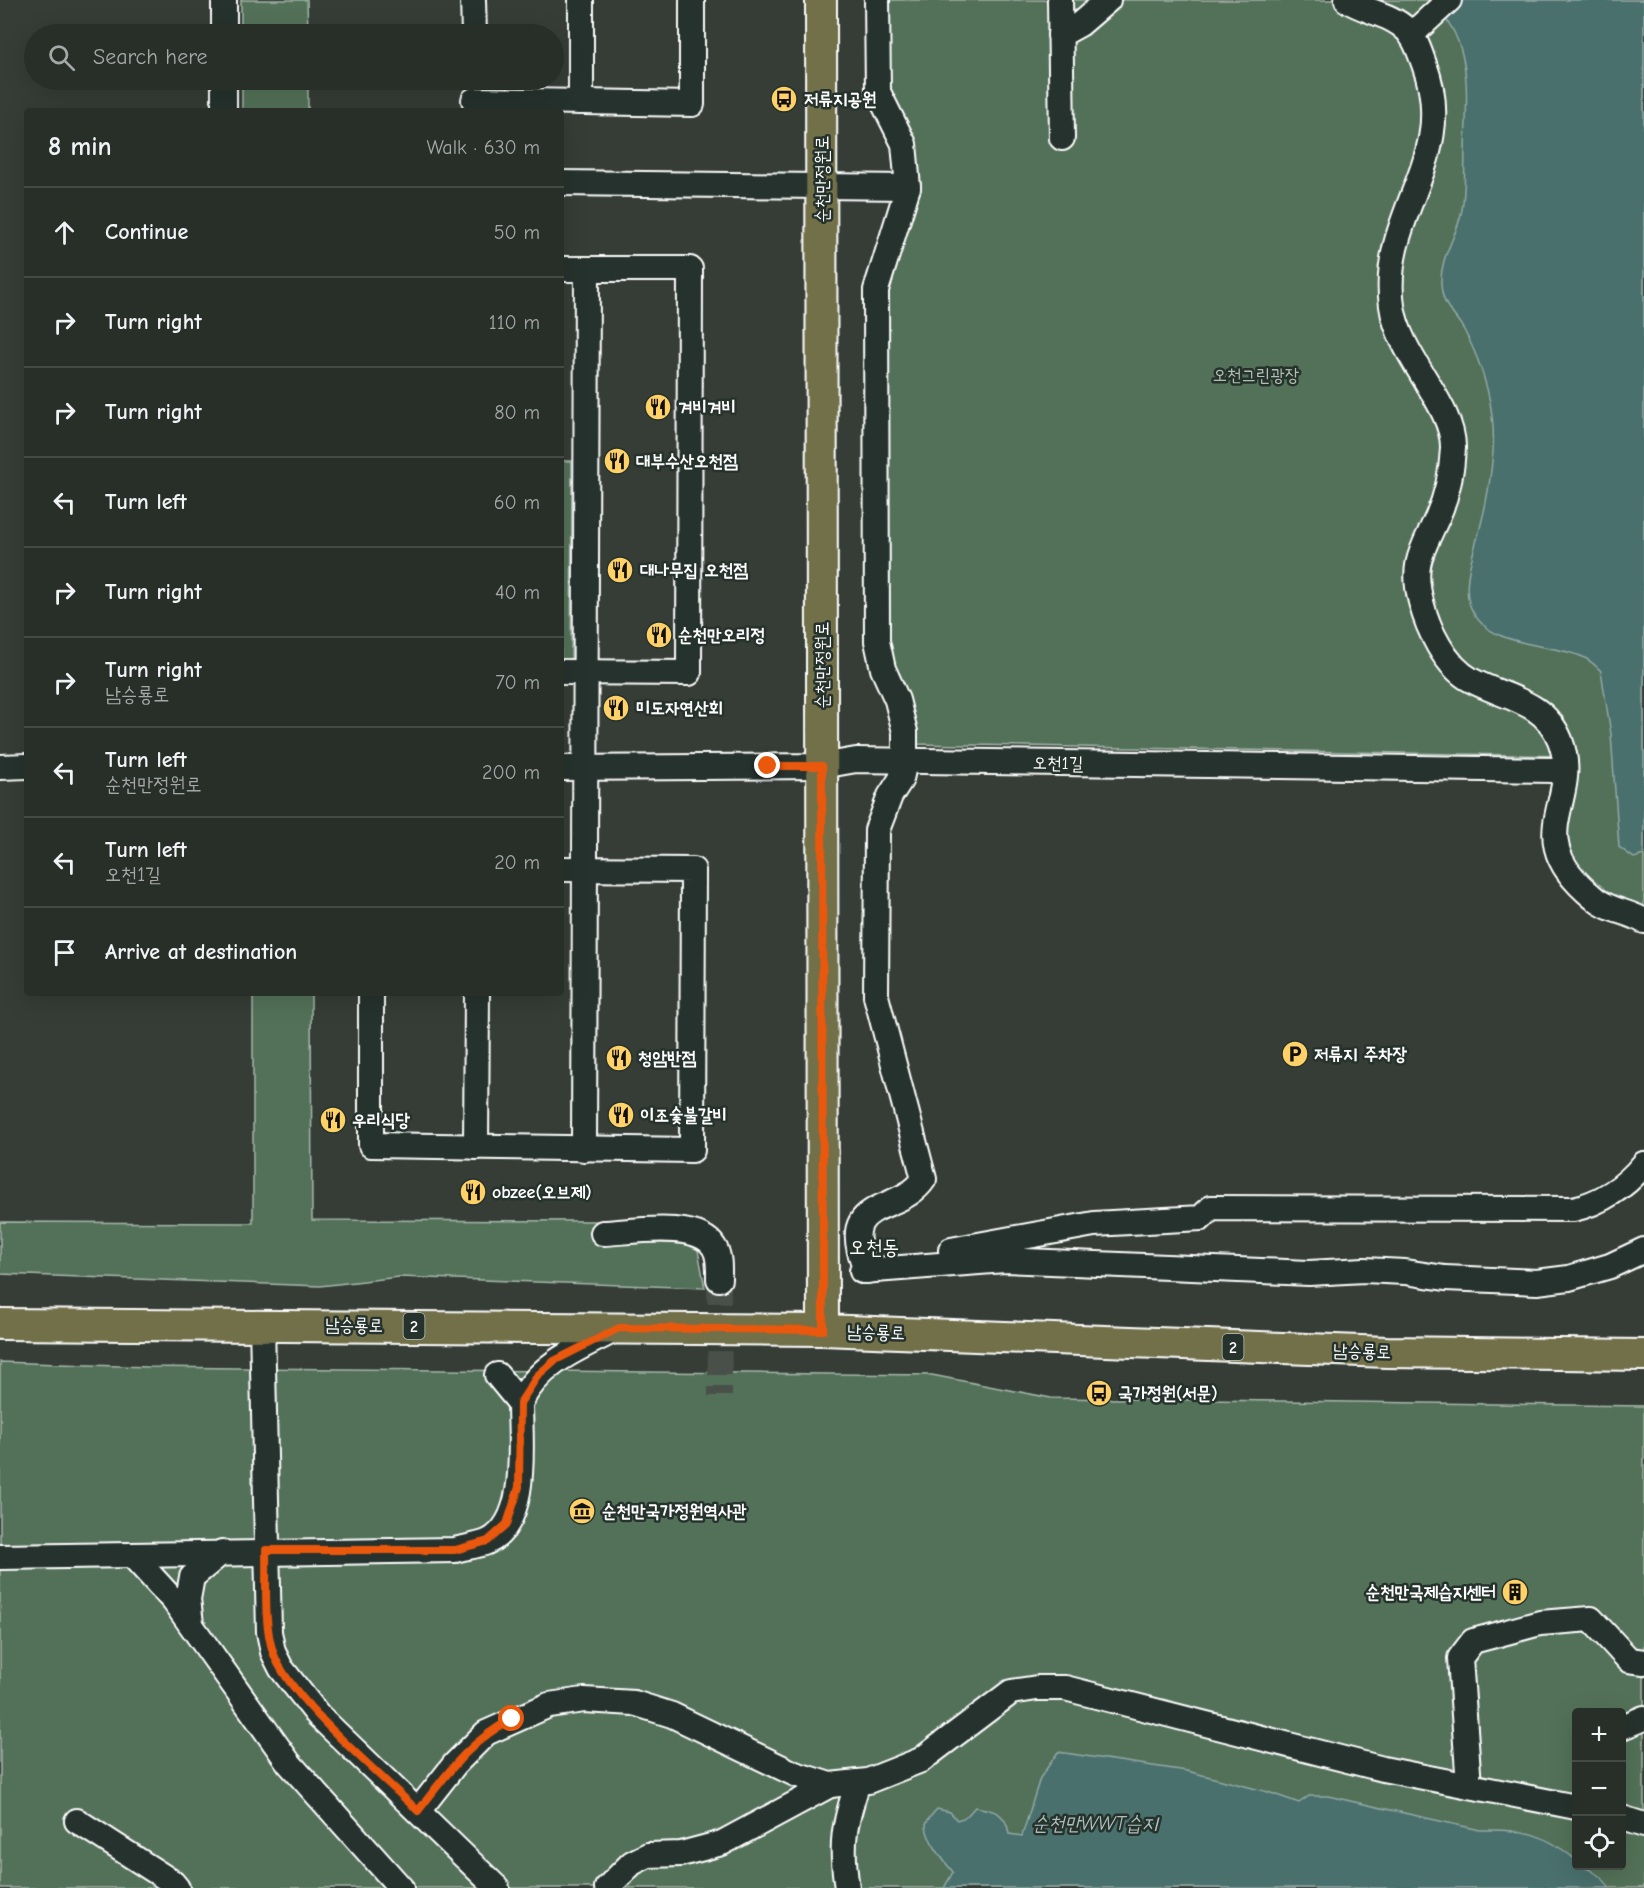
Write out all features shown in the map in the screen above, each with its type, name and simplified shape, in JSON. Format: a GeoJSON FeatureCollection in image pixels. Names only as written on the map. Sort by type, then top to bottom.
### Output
{"type":"FeatureCollection","features":[{"type":"Feature","properties":{"kind":"main road","name":"순천만정원로"},"geometry":{"type":"LineString","coordinates":[[821,0],[823,1330]]}},
{"type":"Feature","properties":{"kind":"main road","name":"남승룡로"},"geometry":{"type":"LineString","coordinates":[[2,1324],[262,1324],[823,1330],[1387,1352],[1644,1355]]}},
{"type":"Feature","properties":{"kind":"street"},"geometry":{"type":"LineString","coordinates":[[224,0],[224,24]]}},
{"type":"Feature","properties":{"kind":"street"},"geometry":{"type":"LineString","coordinates":[[473,0],[474,24]]}},
{"type":"Feature","properties":{"kind":"street"},"geometry":{"type":"LineString","coordinates":[[581,0],[581,102]]}},
{"type":"Feature","properties":{"kind":"street"},"geometry":{"type":"LineString","coordinates":[[474,97],[692,104],[692,0]]}},
{"type":"Feature","properties":{"kind":"street"},"geometry":{"type":"LineString","coordinates":[[877,0],[878,92],[904,144],[908,187],[902,214],[879,276],[876,318],[877,641],[883,669],[901,714],[905,732],[905,761],[901,779],[890,796],[877,830],[874,981],[880,1017],[924,1179],[910,1193],[867,1215],[861,1224],[858,1250],[864,1271],[1005,1260],[1309,1273],[1364,1270],[1445,1278],[1538,1282],[1569,1278],[1610,1266],[1644,1250]]}},
{"type":"Feature","properties":{"kind":"street"},"geometry":{"type":"LineString","coordinates":[[1060,0],[1062,138]]}},
{"type":"Feature","properties":{"kind":"street"},"geometry":{"type":"LineString","coordinates":[[1060,35],[1080,24],[1108,0]]}},
{"type":"Feature","properties":{"kind":"street"},"geometry":{"type":"LineString","coordinates":[[1347,0],[1393,20],[1411,35],[1431,84],[1434,123],[1426,166],[1396,236],[1390,286],[1392,310],[1410,358],[1448,420],[1453,445],[1444,498],[1417,566],[1421,603],[1432,637],[1445,655],[1469,680],[1522,701],[1537,710],[1551,725],[1560,740],[1564,764],[1563,785],[1554,834],[1561,861],[1595,899],[1612,909],[1644,921]]}},
{"type":"Feature","properties":{"kind":"street"},"geometry":{"type":"LineString","coordinates":[[1411,35],[1449,0]]}},
{"type":"Feature","properties":{"kind":"street"},"geometry":{"type":"LineString","coordinates":[[224,90],[224,108]]}},
{"type":"Feature","properties":{"kind":"street"},"geometry":{"type":"LineString","coordinates":[[564,183],[822,188],[908,187]]}},
{"type":"Feature","properties":{"kind":"street"},"geometry":{"type":"LineString","coordinates":[[564,268],[690,269],[689,673],[564,672]]}},
{"type":"Feature","properties":{"kind":"street"},"geometry":{"type":"LineString","coordinates":[[584,1149],[573,869],[585,769],[587,269]]}},
{"type":"Feature","properties":{"kind":"street","name":"오천1길"},"geometry":{"type":"LineString","coordinates":[[564,768],[822,766],[856,760],[1555,770]]}},
{"type":"Feature","properties":{"kind":"street"},"geometry":{"type":"LineString","coordinates":[[0,767],[24,766]]}},
{"type":"Feature","properties":{"kind":"street"},"geometry":{"type":"LineString","coordinates":[[371,996],[371,1145],[692,1150],[693,870],[573,869]]}},
{"type":"Feature","properties":{"kind":"street"},"geometry":{"type":"LineString","coordinates":[[476,1147],[477,996]]}},
{"type":"Feature","properties":{"kind":"street"},"geometry":{"type":"LineString","coordinates":[[893,1269],[912,1258],[1094,1224],[1201,1218],[1211,1208],[1574,1209],[1591,1205],[1606,1197],[1644,1164]]}},
{"type":"Feature","properties":{"kind":"street"},"geometry":{"type":"LineString","coordinates":[[603,1233],[681,1230],[706,1237],[718,1254],[719,1279]]}},
{"type":"Feature","properties":{"kind":"street"},"geometry":{"type":"LineString","coordinates":[[262,1324],[266,1550],[269,1632],[273,1652],[293,1684],[318,1715],[497,1888]]}},
{"type":"Feature","properties":{"kind":"street"},"geometry":{"type":"LineString","coordinates":[[0,1557],[266,1550],[455,1550],[488,1541],[507,1524],[519,1487],[520,1403],[538,1375],[554,1361],[619,1328]]}},
{"type":"Feature","properties":{"kind":"street"},"geometry":{"type":"LineString","coordinates":[[497,1375],[520,1403]]}},
{"type":"Feature","properties":{"kind":"street"},"geometry":{"type":"LineString","coordinates":[[191,1624],[188,1599],[192,1576],[222,1552]]}},
{"type":"Feature","properties":{"kind":"street"},"geometry":{"type":"LineString","coordinates":[[132,1555],[191,1624],[289,1763],[400,1888]]}},
{"type":"Feature","properties":{"kind":"street"},"geometry":{"type":"LineString","coordinates":[[1469,1786],[1460,1658],[1473,1641],[1540,1623],[1591,1619],[1629,1660],[1644,1662]]}},
{"type":"Feature","properties":{"kind":"street"},"geometry":{"type":"LineString","coordinates":[[607,1888],[632,1863],[648,1855],[681,1854],[722,1843],[830,1785],[858,1782],[921,1760],[1011,1692],[1037,1688],[1065,1688],[1383,1769],[1572,1806]]}},
{"type":"Feature","properties":{"kind":"street"},"geometry":{"type":"LineString","coordinates":[[418,1811],[455,1764],[486,1733],[549,1705],[584,1700],[634,1703],[672,1715],[795,1774],[830,1785]]}},
{"type":"Feature","properties":{"kind":"street"},"geometry":{"type":"LineString","coordinates":[[1626,1725],[1644,1718]]}},
{"type":"Feature","properties":{"kind":"street"},"geometry":{"type":"LineString","coordinates":[[847,1888],[842,1856],[844,1827],[858,1782]]}},
{"type":"Feature","properties":{"kind":"street"},"geometry":{"type":"LineString","coordinates":[[1626,1819],[1644,1825]]}},
{"type":"Feature","properties":{"kind":"street"},"geometry":{"type":"LineString","coordinates":[[77,1821],[127,1851],[172,1882],[177,1888]]}},
{"type":"Feature","properties":{"kind":"green space"},"geometry":{"type":"Polygon","coordinates":[[[241,0],[307,0],[308,24],[241,24],[241,0]]]}},
{"type":"Feature","properties":{"kind":"green space","name":"오천그린광장"},"geometry":{"type":"Polygon","coordinates":[[[881,0],[1644,0],[1644,916],[1604,893],[1564,851],[1569,756],[911,744],[883,657],[880,298],[909,218],[884,88],[881,0]]]}},
{"type":"Feature","properties":{"kind":"green space"},"geometry":{"type":"Polygon","coordinates":[[[242,90],[308,90],[308,108],[242,108],[242,90]]]}},
{"type":"Feature","properties":{"kind":"green space"},"geometry":{"type":"Polygon","coordinates":[[[564,461],[572,461],[571,665],[564,665],[564,461]]]}},
{"type":"Feature","properties":{"kind":"green space"},"geometry":{"type":"Polygon","coordinates":[[[253,996],[311,996],[312,1220],[603,1221],[603,1240],[686,1244],[698,1250],[705,1288],[399,1277],[320,1286],[0,1274],[0,1222],[253,1223],[253,996]]]}},
{"type":"Feature","properties":{"kind":"green space"},"geometry":{"type":"Polygon","coordinates":[[[0,1362],[148,1367],[932,1375],[1051,1398],[1644,1406],[1644,1888],[0,1888],[0,1362]]]}},
{"type":"Feature","properties":{"kind":"water"},"geometry":{"type":"Polygon","coordinates":[[[1428,0],[1644,0],[1644,855],[1634,858],[1619,847],[1611,734],[1601,671],[1583,657],[1505,638],[1491,631],[1480,621],[1471,608],[1468,598],[1470,566],[1490,479],[1493,420],[1483,374],[1471,344],[1446,304],[1442,291],[1443,265],[1459,223],[1464,199],[1466,89],[1461,50],[1454,32],[1443,15],[1428,0]]]}},
{"type":"Feature","properties":{"kind":"water","name":"순천만WWT습지"},"geometry":{"type":"Polygon","coordinates":[[[1058,1752],[1187,1771],[1268,1792],[1299,1803],[1309,1796],[1328,1796],[1480,1830],[1508,1830],[1532,1834],[1553,1843],[1572,1857],[1572,1870],[1590,1870],[1604,1880],[1609,1888],[944,1888],[953,1872],[936,1850],[929,1836],[926,1825],[930,1817],[937,1809],[950,1812],[957,1820],[966,1817],[975,1807],[988,1809],[1002,1817],[1009,1834],[1022,1836],[1040,1778],[1058,1752]]]}},
{"type":"Feature","properties":{"kind":"tunnel"},"geometry":{"type":"LineString","coordinates":[[719,1279],[720,1396]]}},
{"type":"Feature","properties":{"kind":"place","name":"저류지공원"},"geometry":{"type":"Point","coordinates":[784,99]}},
{"type":"Feature","properties":{"kind":"place","name":"겨비겨비"},"geometry":{"type":"Point","coordinates":[658,407]}},
{"type":"Feature","properties":{"kind":"place","name":"대부수산오천점"},"geometry":{"type":"Point","coordinates":[617,461]}},
{"type":"Feature","properties":{"kind":"place","name":"대나무집 오천점"},"geometry":{"type":"Point","coordinates":[620,570]}},
{"type":"Feature","properties":{"kind":"place","name":"순천만오리정"},"geometry":{"type":"Point","coordinates":[659,635]}},
{"type":"Feature","properties":{"kind":"place","name":"미도자연산회"},"geometry":{"type":"Point","coordinates":[616,708]}},
{"type":"Feature","properties":{"kind":"place","name":"저류지 주차장"},"geometry":{"type":"Point","coordinates":[1295,1054]}},
{"type":"Feature","properties":{"kind":"place","name":"청암반점"},"geometry":{"type":"Point","coordinates":[619,1058]}},
{"type":"Feature","properties":{"kind":"place","name":"이조숯불갈비"},"geometry":{"type":"Point","coordinates":[621,1115]}},
{"type":"Feature","properties":{"kind":"place","name":"우리식당"},"geometry":{"type":"Point","coordinates":[333,1120]}},
{"type":"Feature","properties":{"kind":"place","name":"obzee(오브제)"},"geometry":{"type":"Point","coordinates":[473,1192]}},
{"type":"Feature","properties":{"kind":"place","name":"국가정원(서문)"},"geometry":{"type":"Point","coordinates":[1099,1393]}},
{"type":"Feature","properties":{"kind":"place","name":"순천만국가정원역사관"},"geometry":{"type":"Point","coordinates":[582,1511]}},
{"type":"Feature","properties":{"kind":"place","name":"순천만국제습지센터"},"geometry":{"type":"Point","coordinates":[1515,1592]}},
{"type":"Feature","properties":{"kind":"district","name":"오천동"},"geometry":{"type":"Point","coordinates":[874,1247]}},
{"type":"Feature","properties":{"kind":"route"},"geometry":{"type":"LineString","coordinates":[[512,1719],[486,1733],[455,1764],[418,1811],[318,1715],[281,1668],[273,1652],[269,1632],[266,1550],[455,1550],[488,1541],[507,1524],[519,1487],[520,1403],[526,1391],[538,1375],[554,1361],[619,1328],[823,1330],[822,766],[768,766]]}}]}
